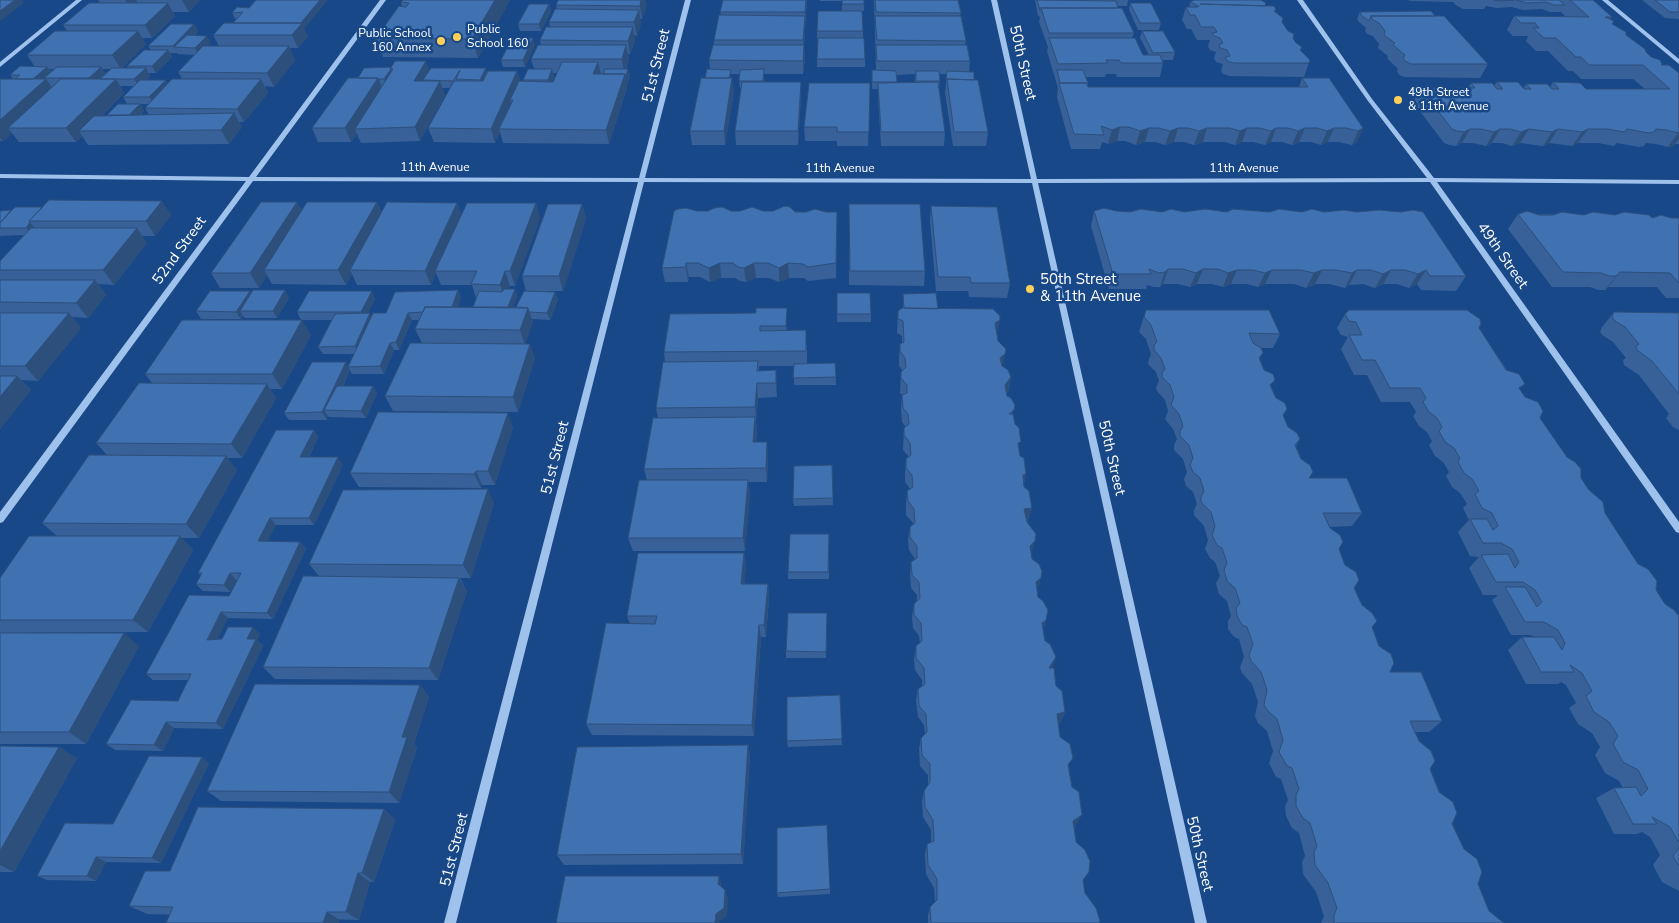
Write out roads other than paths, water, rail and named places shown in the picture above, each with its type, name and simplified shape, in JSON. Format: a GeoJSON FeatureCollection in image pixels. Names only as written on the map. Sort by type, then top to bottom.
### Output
{"type":"FeatureCollection","features":[{"type":"Feature","properties":{"kind":"street"},"geometry":{"type":"LineString","coordinates":[[0,65],[79,0]]}},
{"type":"Feature","properties":{"kind":"street","name":"52nd Street"},"geometry":{"type":"LineString","coordinates":[[0,519],[382,0]]}},
{"type":"Feature","properties":{"kind":"street","name":"51st Street"},"geometry":{"type":"LineString","coordinates":[[450,923],[688,0]]}},
{"type":"Feature","properties":{"kind":"street","name":"50th Street"},"geometry":{"type":"LineString","coordinates":[[994,0],[1201,923]]}},
{"type":"Feature","properties":{"kind":"street","name":"49th Street"},"geometry":{"type":"LineString","coordinates":[[1300,0],[1370,100],[1432,180],[1679,529]]}},
{"type":"Feature","properties":{"kind":"street"},"geometry":{"type":"LineString","coordinates":[[1605,0],[1679,62]]}},
{"type":"Feature","properties":{"kind":"street","name":"11th Avenue"},"geometry":{"type":"LineString","coordinates":[[0,176],[251,179],[1679,182]]}},
{"type":"Feature","properties":{"kind":"place","name":"Public School 160"},"geometry":{"type":"Point","coordinates":[457,37]}},
{"type":"Feature","properties":{"kind":"place","name":"Public School 160 Annex"},"geometry":{"type":"Point","coordinates":[441,41]}},
{"type":"Feature","properties":{"kind":"place","name":"49th Street & 11th Avenue"},"geometry":{"type":"Point","coordinates":[1398,100]}},
{"type":"Feature","properties":{"kind":"place","name":"50th Street & 11th Avenue"},"geometry":{"type":"Point","coordinates":[1030,289]}}]}
